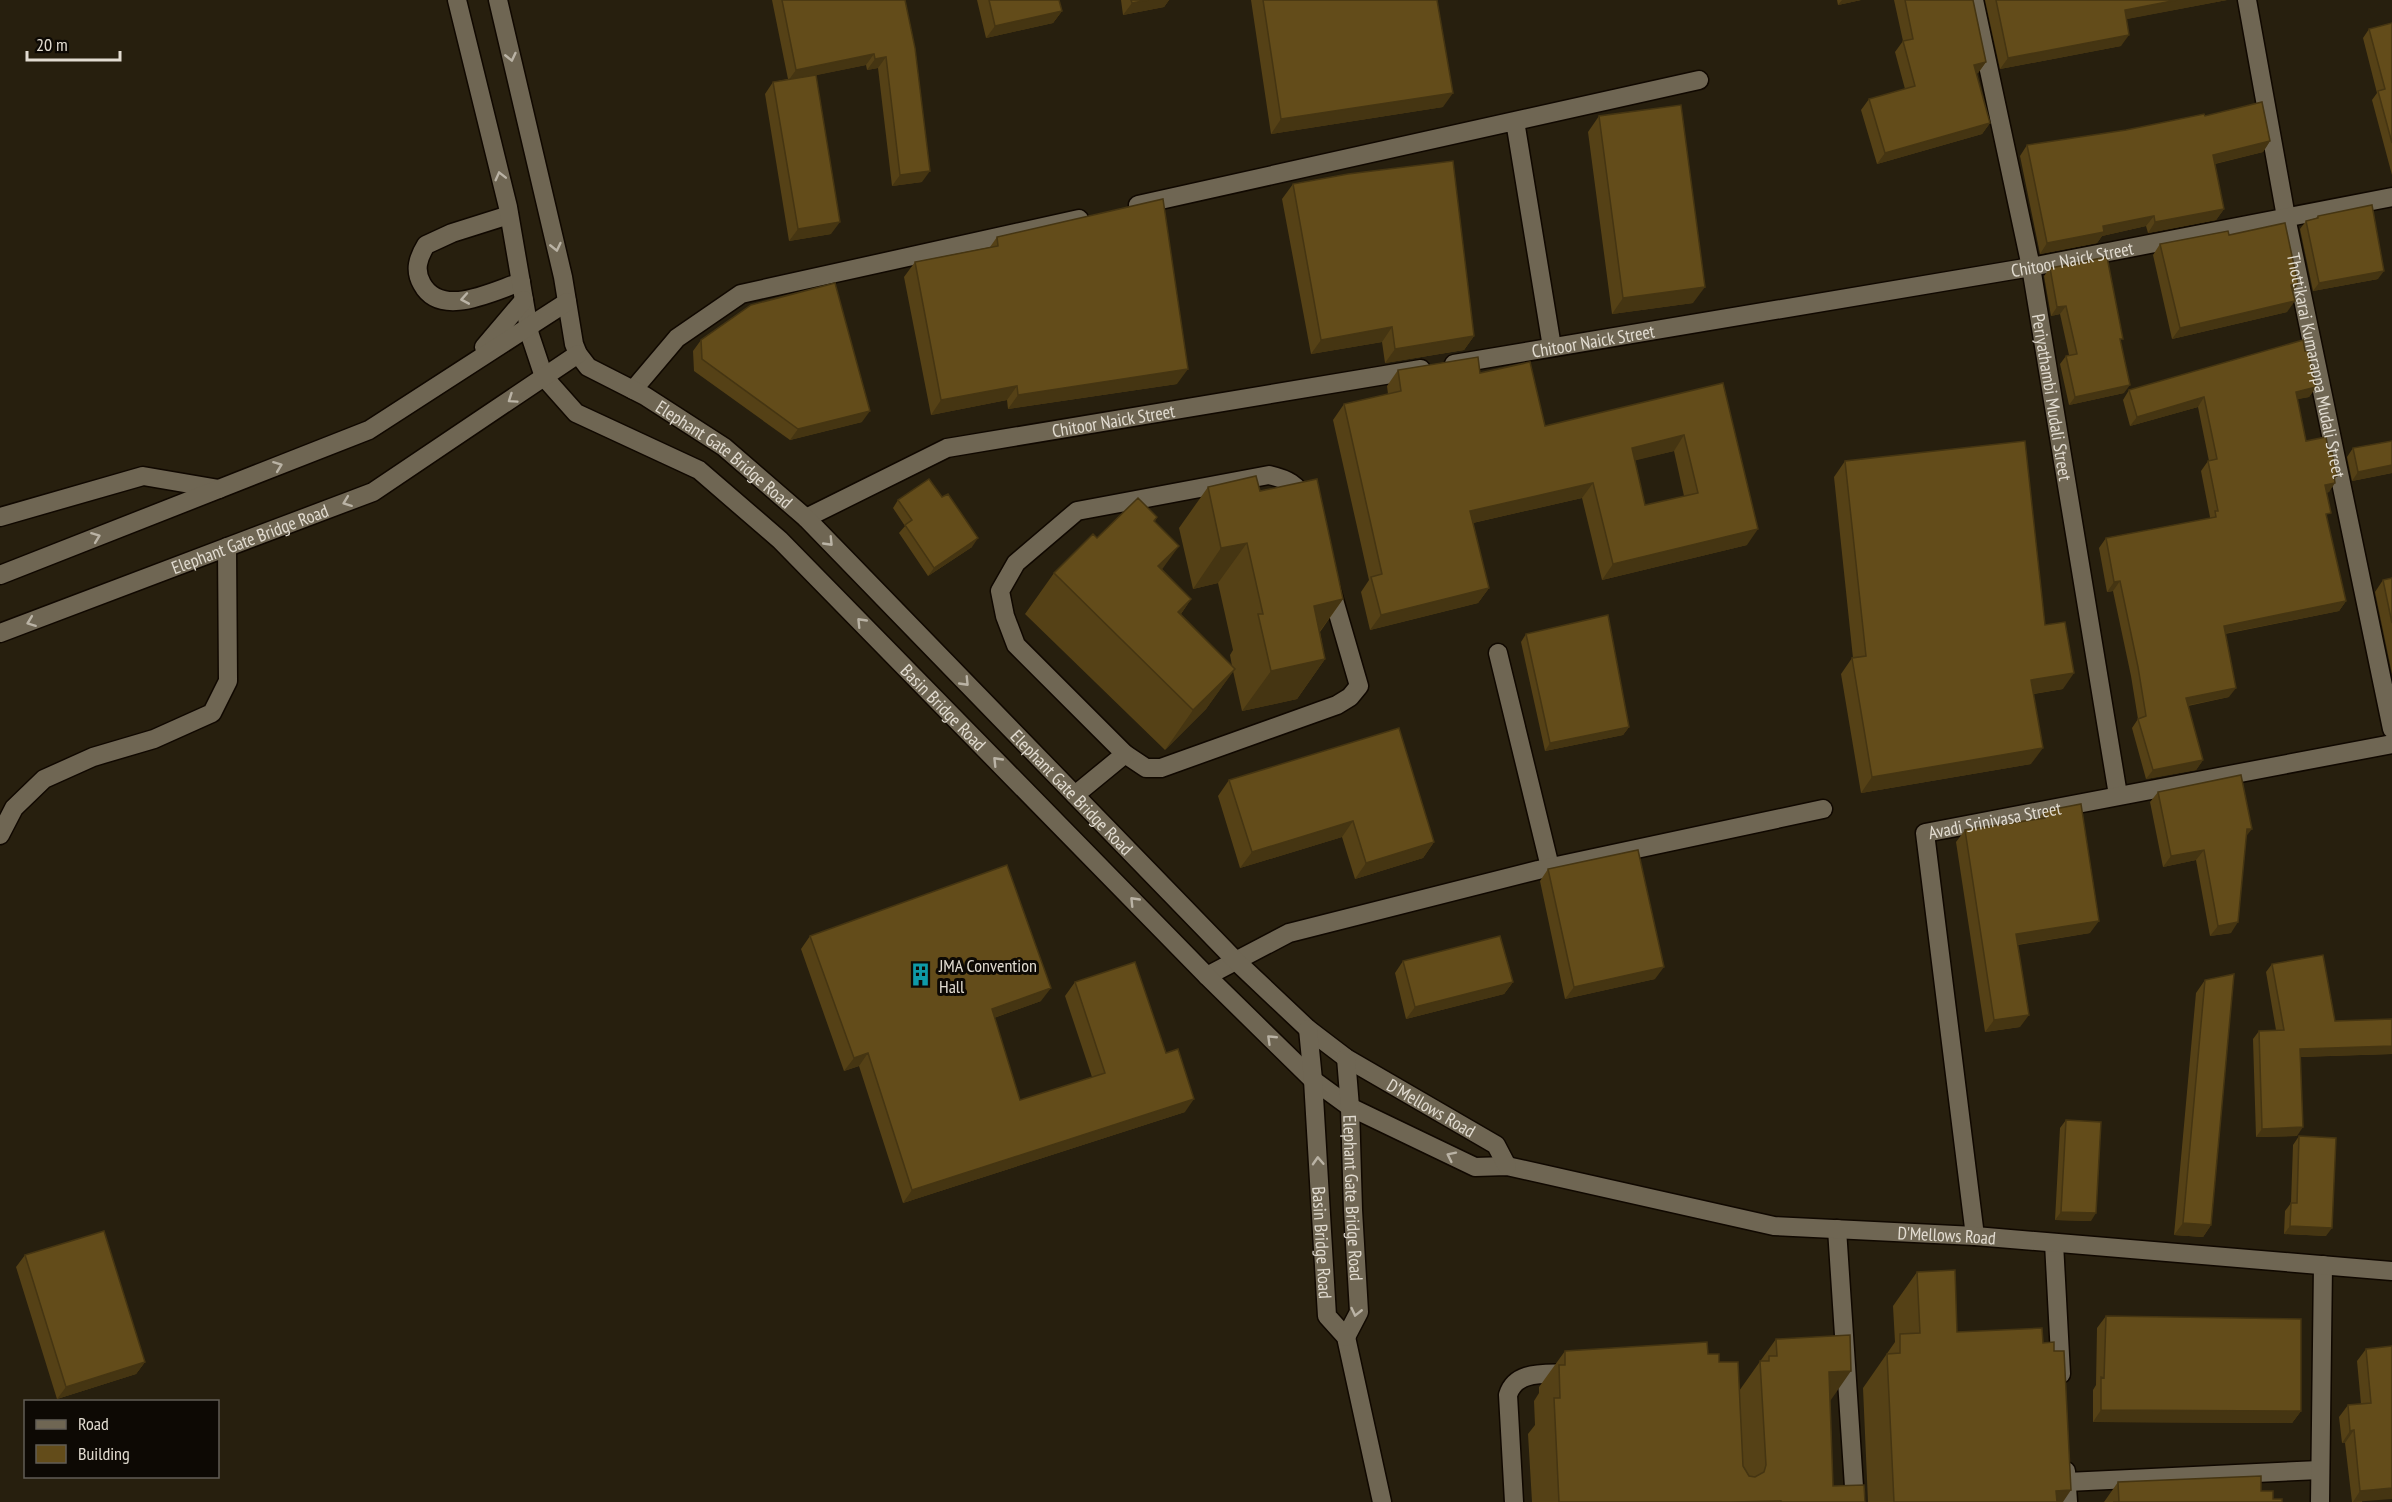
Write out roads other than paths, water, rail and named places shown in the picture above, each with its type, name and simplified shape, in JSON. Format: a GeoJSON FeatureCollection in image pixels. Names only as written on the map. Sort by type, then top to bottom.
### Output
{"type":"FeatureCollection","features":[{"type":"Feature","properties":{"kind":"street"},"geometry":{"type":"LineString","coordinates":[[457,0],[509,215],[528,326],[544,377]]}},
{"type":"Feature","properties":{"kind":"street"},"geometry":{"type":"LineString","coordinates":[[498,0],[578,354]]}},
{"type":"Feature","properties":{"kind":"street","name":"Periyathambi Mudali Street"},"geometry":{"type":"LineString","coordinates":[[1974,0],[2031,267],[2118,795]]}},
{"type":"Feature","properties":{"kind":"street","name":"Thottikarai Kumarappa Mudali Street"},"geometry":{"type":"LineString","coordinates":[[2247,0],[2286,217],[2392,729]]}},
{"type":"Feature","properties":{"kind":"street"},"geometry":{"type":"LineString","coordinates":[[1122,209],[1699,80]]}},
{"type":"Feature","properties":{"kind":"street"},"geometry":{"type":"LineString","coordinates":[[1515,121],[1552,347]]}},
{"type":"Feature","properties":{"kind":"street","name":"Chitoor Naick Street"},"geometry":{"type":"LineString","coordinates":[[806,518],[947,448],[2031,267],[2392,197]]}},
{"type":"Feature","properties":{"kind":"street"},"geometry":{"type":"LineString","coordinates":[[633,390],[677,338],[741,294],[1099,214]]}},
{"type":"Feature","properties":{"kind":"street"},"geometry":{"type":"LineString","coordinates":[[509,215],[452,233],[426,245],[416,267],[421,283],[430,296],[442,300],[456,301],[474,298],[521,282]]}},
{"type":"Feature","properties":{"kind":"street"},"geometry":{"type":"LineString","coordinates":[[457,373],[491,340],[524,300]]}},
{"type":"Feature","properties":{"kind":"street"},"geometry":{"type":"LineString","coordinates":[[0,574],[369,430],[567,302]]}},
{"type":"Feature","properties":{"kind":"street","name":"Elephant Gate Bridge Road"},"geometry":{"type":"LineString","coordinates":[[0,633],[374,492],[578,354],[588,367],[633,390],[724,447],[806,518],[1236,961],[1308,1029],[1346,1058],[1359,1312],[1346,1338]]}},
{"type":"Feature","properties":{"kind":"street","name":"Basin Bridge Road"},"geometry":{"type":"LineString","coordinates":[[544,377],[576,412],[699,470],[780,540],[1207,976],[1313,1080],[1350,1107]]}},
{"type":"Feature","properties":{"kind":"street"},"geometry":{"type":"LineString","coordinates":[[1311,522],[1301,490],[1285,479],[1269,475],[1077,511],[1016,563],[1000,591],[1005,616],[1016,645],[1125,754],[1146,768],[1161,768],[1337,705],[1350,697],[1359,686],[1324,566]]}},
{"type":"Feature","properties":{"kind":"street"},"geometry":{"type":"LineString","coordinates":[[0,518],[143,476],[219,489]]}},
{"type":"Feature","properties":{"kind":"street"},"geometry":{"type":"LineString","coordinates":[[0,835],[14,808],[44,779],[93,757],[154,739],[212,713],[228,681],[227,548]]}},
{"type":"Feature","properties":{"kind":"street"},"geometry":{"type":"LineString","coordinates":[[1498,653],[1550,867]]}},
{"type":"Feature","properties":{"kind":"street","name":"Avadi Srinivasa Street"},"geometry":{"type":"LineString","coordinates":[[1975,1236],[1925,833],[2392,744]]}},
{"type":"Feature","properties":{"kind":"street"},"geometry":{"type":"LineString","coordinates":[[1075,795],[1125,754]]}},
{"type":"Feature","properties":{"kind":"street"},"geometry":{"type":"LineString","coordinates":[[1207,976],[1289,933],[1550,867],[1823,809]]}},
{"type":"Feature","properties":{"kind":"street","name":"Basin Bridge Road"},"geometry":{"type":"LineString","coordinates":[[1308,1029],[1327,1316],[1346,1338],[1382,1502]]}},
{"type":"Feature","properties":{"kind":"street","name":"D'Mellows Road"},"geometry":{"type":"LineString","coordinates":[[1346,1058],[1496,1145],[1507,1166]]}},
{"type":"Feature","properties":{"kind":"street","name":"D'Mellows Road"},"geometry":{"type":"LineString","coordinates":[[1350,1107],[1475,1167],[1507,1166],[1774,1226],[1975,1236],[2392,1271]]}},
{"type":"Feature","properties":{"kind":"street"},"geometry":{"type":"LineString","coordinates":[[1837,1229],[1855,1502]]}},
{"type":"Feature","properties":{"kind":"street"},"geometry":{"type":"LineString","coordinates":[[2054,1243],[2062,1386]]}},
{"type":"Feature","properties":{"kind":"street"},"geometry":{"type":"LineString","coordinates":[[2320,1502],[2323,1265]]}},
{"type":"Feature","properties":{"kind":"street"},"geometry":{"type":"LineString","coordinates":[[1514,1502],[1508,1395],[1511,1383],[1521,1377],[1590,1372]]}},
{"type":"Feature","properties":{"kind":"street"},"geometry":{"type":"LineString","coordinates":[[2065,1458],[2068,1502]]}},
{"type":"Feature","properties":{"kind":"street"},"geometry":{"type":"LineString","coordinates":[[2067,1482],[2320,1470]]}},
{"type":"Feature","properties":{"kind":"place","name":"JMA Convention Hall"},"geometry":{"type":"Point","coordinates":[921,975]}}]}
